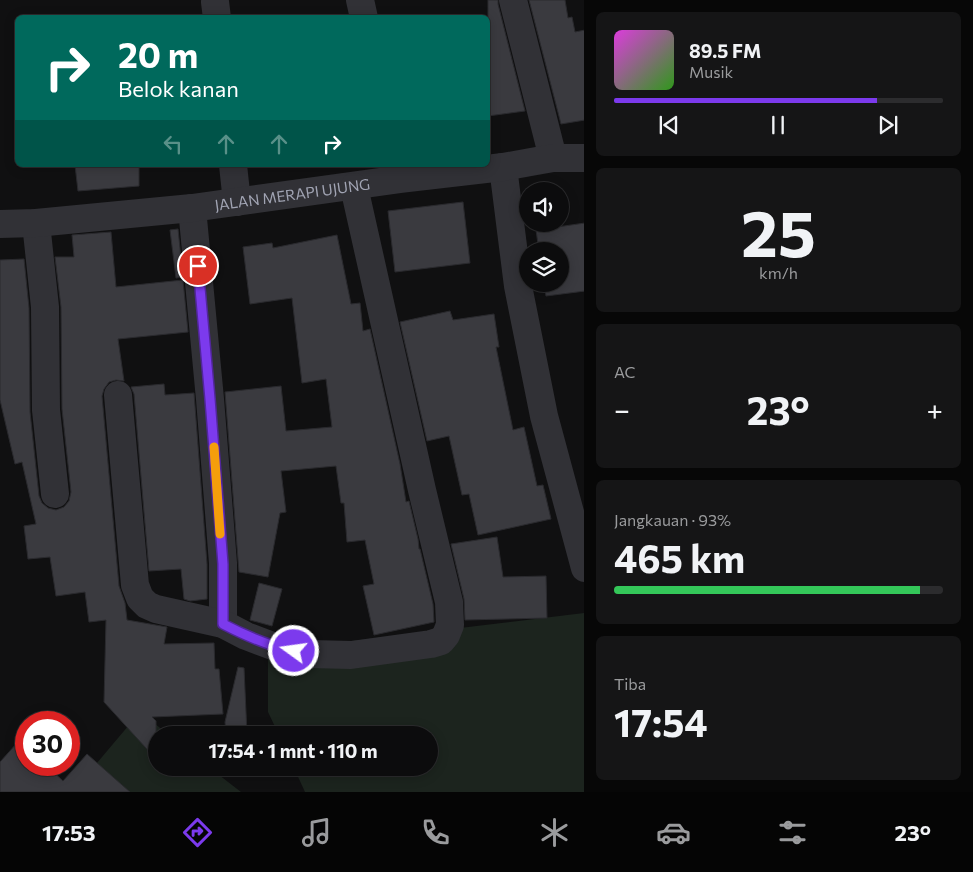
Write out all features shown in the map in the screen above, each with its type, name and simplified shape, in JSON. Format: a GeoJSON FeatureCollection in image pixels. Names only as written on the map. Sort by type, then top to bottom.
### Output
{"type":"FeatureCollection","features":[{"type":"Feature","properties":{"kind":"street"},"geometry":{"type":"LineString","coordinates":[[360,0],[363,15]]}},
{"type":"Feature","properties":{"kind":"street"},"geometry":{"type":"LineString","coordinates":[[513,0],[553,158]]}},
{"type":"Feature","properties":{"kind":"street","name":"JALAN MERAPI UJUNG"},"geometry":{"type":"LineString","coordinates":[[0,224],[36,223],[192,208],[354,187],[399,172],[503,167],[553,158],[584,158]]}},
{"type":"Feature","properties":{"kind":"street"},"geometry":{"type":"LineString","coordinates":[[233,167],[237,202]]}},
{"type":"Feature","properties":{"kind":"street"},"geometry":{"type":"LineString","coordinates":[[503,167],[518,286],[542,407],[584,568]]}},
{"type":"Feature","properties":{"kind":"street"},"geometry":{"type":"LineString","coordinates":[[118,394],[135,585],[140,598],[147,605],[156,609],[223,624],[246,636],[278,648],[310,654],[351,655],[440,641],[446,635],[450,625],[449,602],[354,187]]}},
{"type":"Feature","properties":{"kind":"street"},"geometry":{"type":"LineString","coordinates":[[192,208],[223,564],[223,624]]}},
{"type":"Feature","properties":{"kind":"street"},"geometry":{"type":"LineString","coordinates":[[36,223],[44,307],[46,410],[55,494]]}},
{"type":"Feature","properties":{"kind":"shaded area"},"geometry":{"type":"Polygon","coordinates":[[[584,613],[584,792],[305,792],[298,776],[438,776],[438,726],[275,726],[268,712],[268,651],[584,613]]]}},
{"type":"Feature","properties":{"kind":"shaded area"},"geometry":{"type":"Polygon","coordinates":[[[140,712],[158,726],[148,726],[148,776],[220,776],[241,792],[75,792],[75,789],[140,712]]]}},
{"type":"Feature","properties":{"kind":"building"},"geometry":{"type":"Polygon","coordinates":[[[488,0],[498,0],[525,111],[490,116],[490,15],[488,15],[488,0]]]}},
{"type":"Feature","properties":{"kind":"building"},"geometry":{"type":"Polygon","coordinates":[[[529,0],[565,0],[568,18],[572,17],[575,32],[584,30],[584,120],[561,124],[529,0]]]}},
{"type":"Feature","properties":{"kind":"building"},"geometry":{"type":"Polygon","coordinates":[[[75,167],[139,167],[139,186],[78,191],[75,167]]]}},
{"type":"Feature","properties":{"kind":"building"},"geometry":{"type":"Polygon","coordinates":[[[463,202],[470,263],[395,272],[388,211],[463,202]]]}},
{"type":"Feature","properties":{"kind":"building"},"geometry":{"type":"Polygon","coordinates":[[[584,223],[584,291],[546,296],[545,292],[569,292],[569,242],[538,242],[536,232],[569,232],[569,225],[584,223]]]}},
{"type":"Feature","properties":{"kind":"building"},"geometry":{"type":"Polygon","coordinates":[[[178,229],[183,277],[176,278],[170,230],[178,229]]]}},
{"type":"Feature","properties":{"kind":"building"},"geometry":{"type":"Polygon","coordinates":[[[111,232],[116,287],[183,280],[188,332],[118,339],[124,381],[116,380],[109,382],[102,396],[119,586],[125,603],[127,620],[167,627],[164,644],[214,643],[215,669],[219,669],[223,714],[152,717],[156,721],[156,726],[148,726],[148,750],[104,702],[106,620],[89,622],[85,592],[56,596],[50,557],[28,559],[24,526],[36,524],[22,462],[15,464],[0,400],[0,260],[24,259],[29,308],[30,412],[39,496],[42,503],[48,508],[56,510],[64,507],[69,501],[71,492],[62,409],[61,307],[55,257],[74,257],[72,235],[111,232]]]}},
{"type":"Feature","properties":{"kind":"building"},"geometry":{"type":"Polygon","coordinates":[[[337,235],[351,304],[360,303],[363,331],[370,329],[400,464],[406,502],[409,501],[433,604],[434,622],[374,635],[363,586],[374,584],[365,540],[347,542],[344,503],[341,503],[336,466],[281,471],[286,512],[280,513],[268,577],[239,572],[225,392],[281,386],[286,431],[332,427],[326,379],[302,383],[292,298],[250,304],[243,247],[272,243],[273,248],[337,235]]]}},
{"type":"Feature","properties":{"kind":"building"},"geometry":{"type":"Polygon","coordinates":[[[450,311],[453,320],[494,314],[499,347],[496,347],[513,430],[524,427],[537,486],[543,485],[551,519],[478,535],[469,494],[462,495],[449,436],[427,441],[400,322],[450,311]]]}},
{"type":"Feature","properties":{"kind":"building"},"geometry":{"type":"Polygon","coordinates":[[[164,384],[165,395],[194,393],[207,564],[207,599],[190,601],[184,599],[181,569],[149,571],[134,394],[131,387],[164,384]]]}},
{"type":"Feature","properties":{"kind":"building"},"geometry":{"type":"Polygon","coordinates":[[[497,537],[503,577],[546,576],[547,618],[465,620],[464,599],[451,544],[497,537]]]}},
{"type":"Feature","properties":{"kind":"building"},"geometry":{"type":"Polygon","coordinates":[[[259,583],[282,589],[272,626],[250,620],[259,583]]]}},
{"type":"Feature","properties":{"kind":"building"},"geometry":{"type":"Polygon","coordinates":[[[238,667],[244,668],[247,726],[225,726],[238,667]]]}},
{"type":"Feature","properties":{"kind":"building"},"geometry":{"type":"Polygon","coordinates":[[[15,745],[15,776],[58,776],[63,781],[67,776],[80,776],[80,762],[87,754],[130,792],[0,792],[0,762],[15,745]]]}},
{"type":"Feature","properties":{"kind":"slow traffic"},"geometry":{"type":"LineString","coordinates":[[214,447],[220,534]]}},
{"type":"Feature","properties":{"kind":"route"},"geometry":{"type":"LineString","coordinates":[[198,266],[223,564],[223,624],[246,636],[278,648],[294,651]]}}]}
